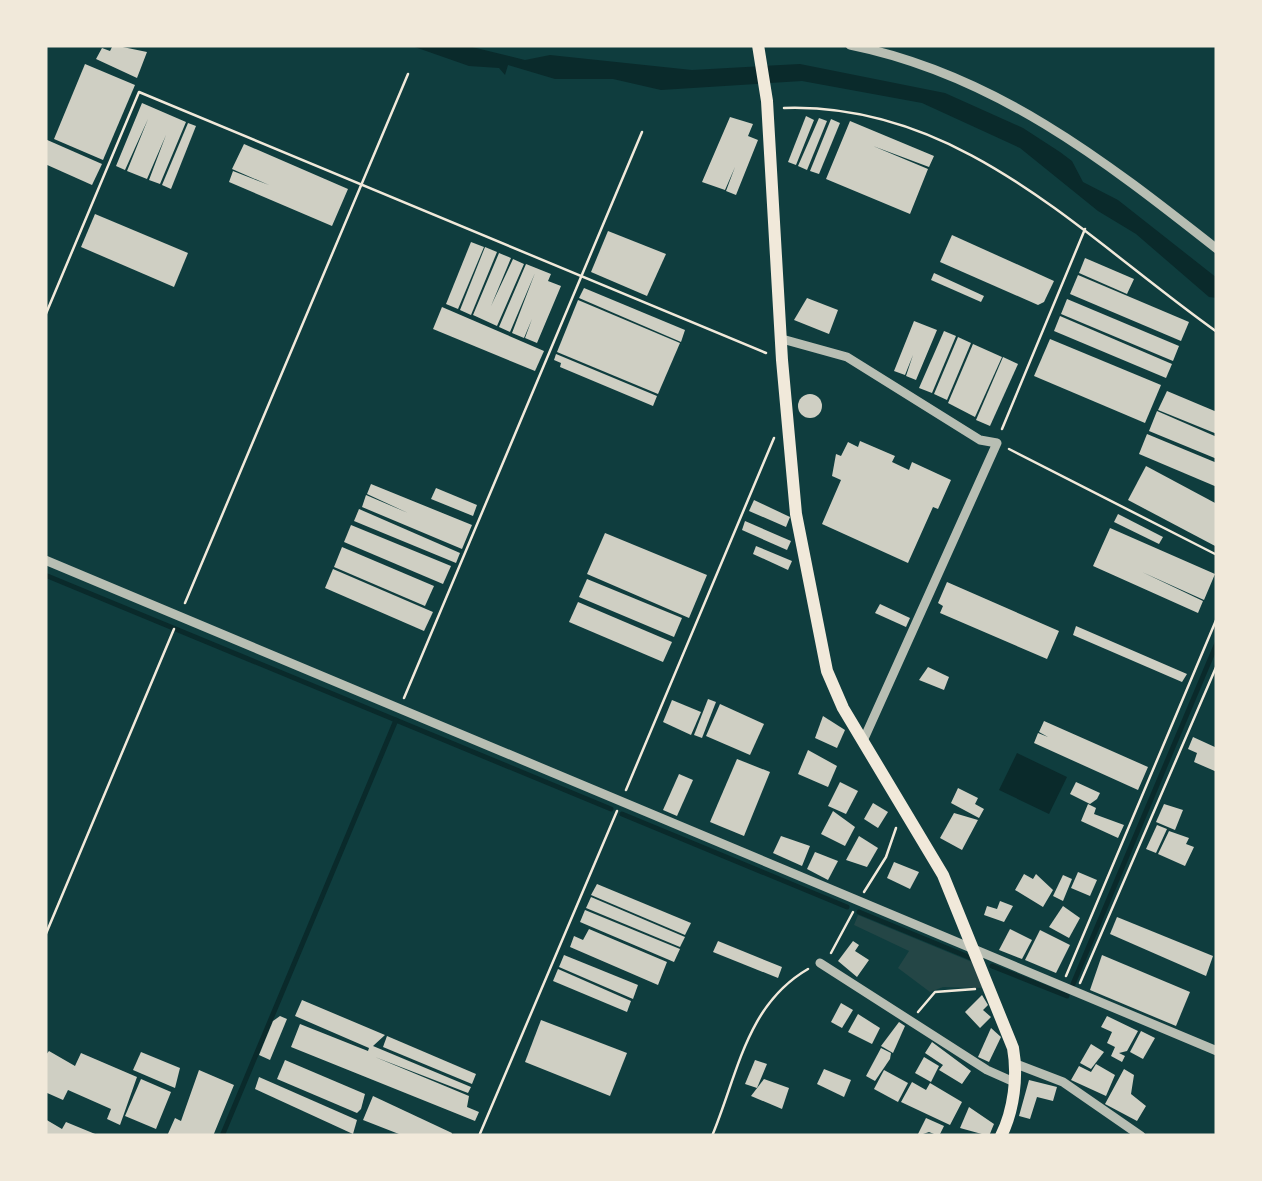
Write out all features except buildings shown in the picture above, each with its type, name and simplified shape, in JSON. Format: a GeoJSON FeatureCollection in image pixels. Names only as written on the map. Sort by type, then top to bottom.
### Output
{"type":"FeatureCollection","features":[{"type":"Feature","properties":{"kind":"main road"},"geometry":{"type":"LineString","coordinates":[[758,47],[768,105],[782,360],[808,594],[827,671],[863,741],[943,875],[992,990],[1016,1064],[1010,1120],[1001,1136]]}},
{"type":"Feature","properties":{"kind":"street"},"geometry":{"type":"LineString","coordinates":[[850,45],[897,54],[950,74],[1037,118],[1129,179],[1217,249]]}},
{"type":"Feature","properties":{"kind":"street"},"geometry":{"type":"LineString","coordinates":[[782,339],[847,357],[896,384],[980,440],[996,442],[863,741]]}},
{"type":"Feature","properties":{"kind":"street"},"geometry":{"type":"LineString","coordinates":[[45,560],[1217,1052]]}},
{"type":"Feature","properties":{"kind":"street"},"geometry":{"type":"LineString","coordinates":[[820,962],[1014,1082]]}},
{"type":"Feature","properties":{"kind":"street"},"geometry":{"type":"LineString","coordinates":[[1016,1064],[1063,1082],[1141,1136]]}},
{"type":"Feature","properties":{"kind":"path"},"geometry":{"type":"LineString","coordinates":[[596,45],[695,45]]}},
{"type":"Feature","properties":{"kind":"path"},"geometry":{"type":"LineString","coordinates":[[45,936],[408,74]]}},
{"type":"Feature","properties":{"kind":"path"},"geometry":{"type":"LineString","coordinates":[[45,316],[139,92],[782,360]]}},
{"type":"Feature","properties":{"kind":"path"},"geometry":{"type":"LineString","coordinates":[[768,105],[824,107],[896,121],[984,162],[1085,227],[1217,332]]}},
{"type":"Feature","properties":{"kind":"path"},"geometry":{"type":"LineString","coordinates":[[400,710],[642,132]]}},
{"type":"Feature","properties":{"kind":"path"},"geometry":{"type":"LineString","coordinates":[[1085,227],[996,442],[1217,555]]}},
{"type":"Feature","properties":{"kind":"path"},"geometry":{"type":"LineString","coordinates":[[478,1136],[787,409]]}},
{"type":"Feature","properties":{"kind":"path"},"geometry":{"type":"LineString","coordinates":[[1061,987],[1217,618]]}},
{"type":"Feature","properties":{"kind":"path"},"geometry":{"type":"LineString","coordinates":[[1076,993],[1217,665]]}},
{"type":"Feature","properties":{"kind":"path"},"geometry":{"type":"LineString","coordinates":[[712,1136],[753,1025],[789,980],[830,955],[886,857],[904,808]]}},
{"type":"Feature","properties":{"kind":"path"},"geometry":{"type":"LineString","coordinates":[[911,1021],[935,992],[992,990]]}},
{"type":"Feature","properties":{"kind":"shaded area"},"geometry":{"type":"Polygon","coordinates":[[[409,45],[472,47],[525,60],[550,55],[692,70],[800,64],[945,93],[1023,128],[1072,161],[1083,182],[1118,200],[1217,278],[1217,298],[1209,297],[1136,234],[1098,211],[1020,148],[922,103],[802,81],[661,90],[613,79],[555,79],[508,65],[505,75],[499,68],[469,66],[409,45]]]}},
{"type":"Feature","properties":{"kind":"shaded area"},"geometry":{"type":"Polygon","coordinates":[[[1017,753],[1067,777],[1049,814],[999,790],[1017,753]]]}},
{"type":"Feature","properties":{"kind":"shaded area"},"geometry":{"type":"Polygon","coordinates":[[[858,915],[972,962],[983,988],[943,987],[930,992],[898,968],[909,951],[854,925],[858,915]]]}},
{"type":"Feature","properties":{"kind":"waterway"},"geometry":{"type":"LineString","coordinates":[[45,575],[611,809]]}},
{"type":"Feature","properties":{"kind":"waterway"},"geometry":{"type":"LineString","coordinates":[[1073,984],[1217,643]]}},
{"type":"Feature","properties":{"kind":"waterway"},"geometry":{"type":"LineString","coordinates":[[222,1136],[396,720]]}},
{"type":"Feature","properties":{"kind":"waterway"},"geometry":{"type":"LineString","coordinates":[[622,814],[847,907]]}},
{"type":"Feature","properties":{"kind":"waterway"},"geometry":{"type":"LineString","coordinates":[[859,912],[971,958]]}},
{"type":"Feature","properties":{"kind":"waterway"},"geometry":{"type":"LineString","coordinates":[[992,966],[1067,996]]}}]}
